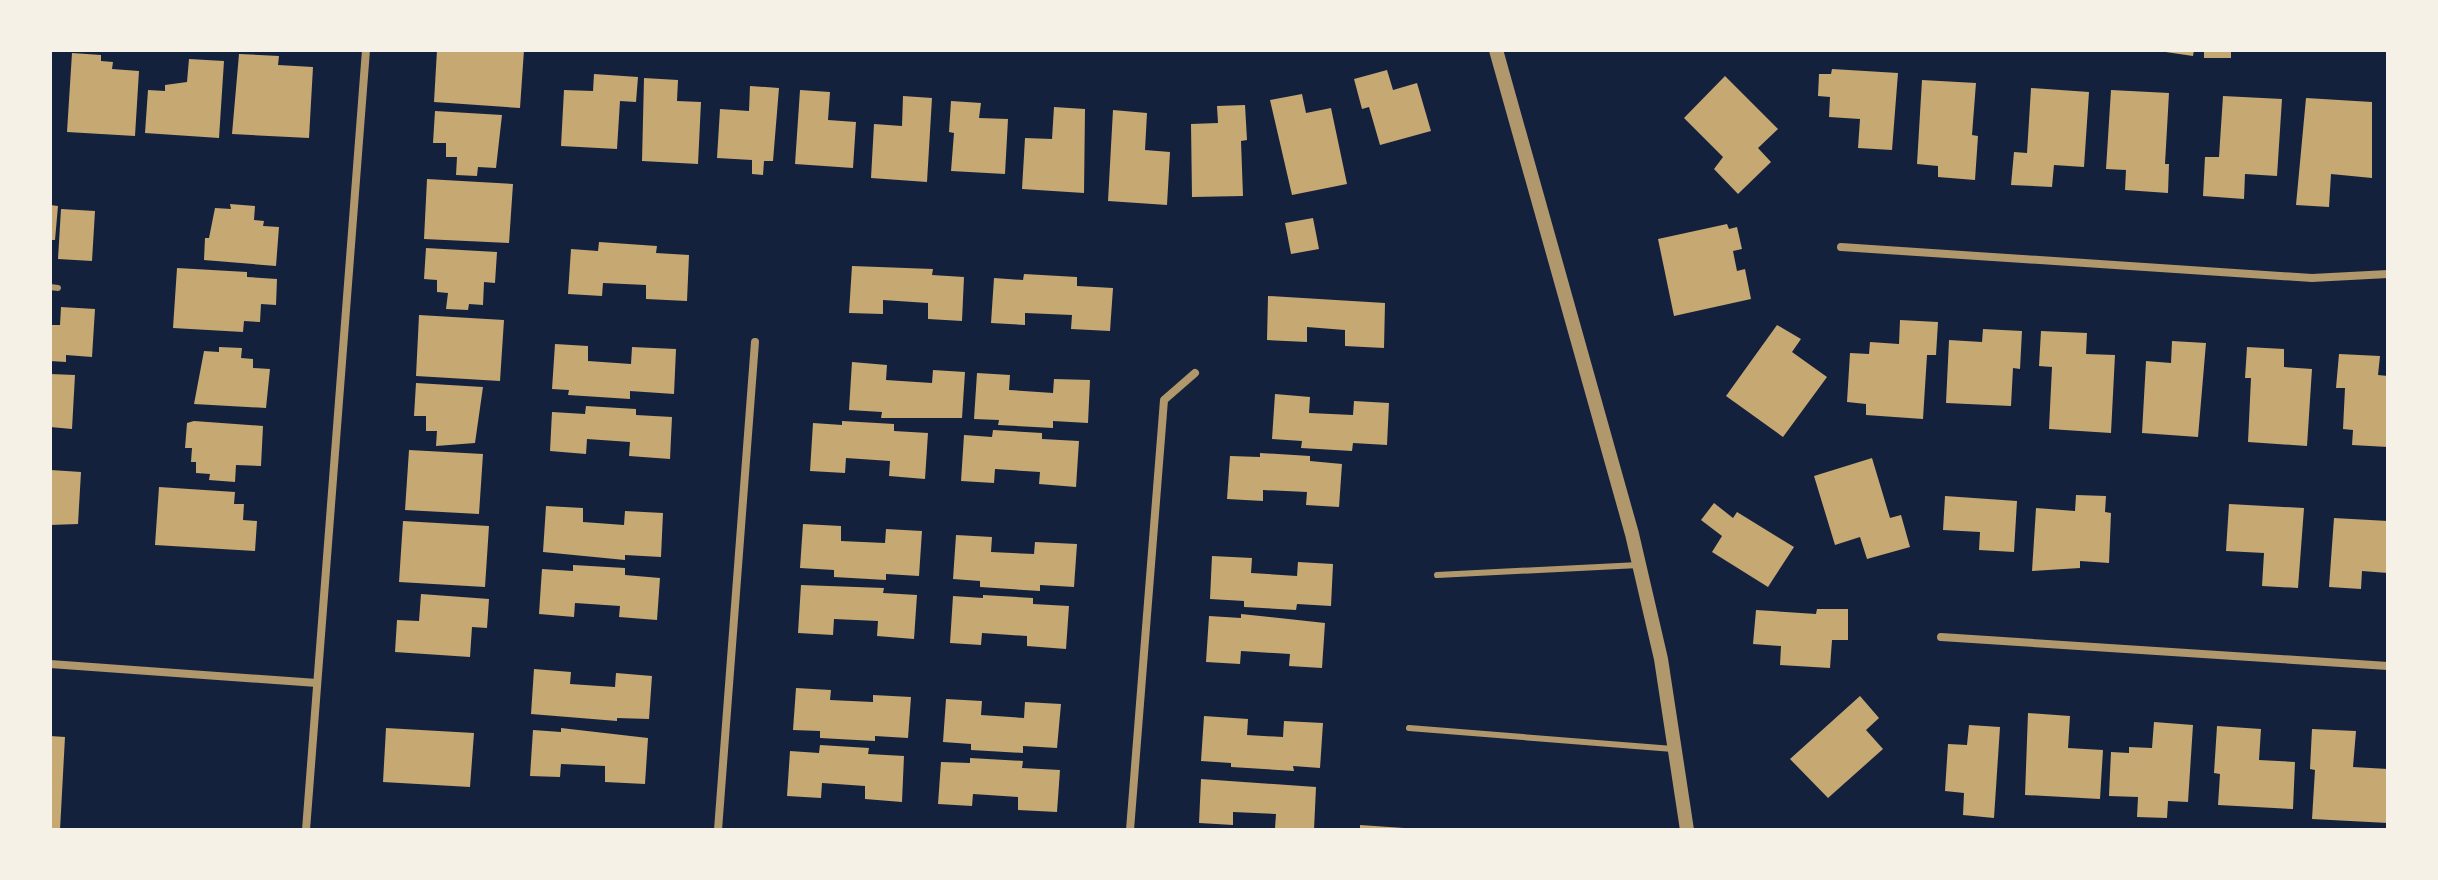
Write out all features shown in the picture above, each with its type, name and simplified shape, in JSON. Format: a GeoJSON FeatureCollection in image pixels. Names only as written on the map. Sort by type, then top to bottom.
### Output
{"type":"FeatureCollection","features":[{"type":"Feature","properties":{"kind":"street"},"geometry":{"type":"LineString","coordinates":[[306,830],[366,50]]}},
{"type":"Feature","properties":{"kind":"street"},"geometry":{"type":"LineString","coordinates":[[1496,50],[1639,565],[1676,750],[1687,830]]}},
{"type":"Feature","properties":{"kind":"street"},"geometry":{"type":"LineString","coordinates":[[1841,247],[2312,278],[2388,274]]}},
{"type":"Feature","properties":{"kind":"street"},"geometry":{"type":"LineString","coordinates":[[718,830],[755,342]]}},
{"type":"Feature","properties":{"kind":"street"},"geometry":{"type":"LineString","coordinates":[[1130,830],[1164,400],[1195,373]]}},
{"type":"Feature","properties":{"kind":"street"},"geometry":{"type":"LineString","coordinates":[[1941,637],[2388,666]]}},
{"type":"Feature","properties":{"kind":"street"},"geometry":{"type":"LineString","coordinates":[[50,664],[317,683]]}},
{"type":"Feature","properties":{"kind":"lane"},"geometry":{"type":"LineString","coordinates":[[1437,575],[1639,565]]}},
{"type":"Feature","properties":{"kind":"lane"},"geometry":{"type":"LineString","coordinates":[[1409,728],[1676,750]]}},
{"type":"Feature","properties":{"kind":"building"},"geometry":{"type":"Polygon","coordinates":[[[437,50],[524,50],[520,108],[434,102],[437,50]]]}},
{"type":"Feature","properties":{"kind":"building"},"geometry":{"type":"Polygon","coordinates":[[[2152,50],[2194,50],[2193,56],[2152,50]]]}},
{"type":"Feature","properties":{"kind":"building"},"geometry":{"type":"Polygon","coordinates":[[[2204,50],[2231,50],[2231,58],[2204,58],[2204,50]]]}},
{"type":"Feature","properties":{"kind":"building"},"geometry":{"type":"Polygon","coordinates":[[[72,53],[101,55],[101,61],[113,62],[112,69],[139,71],[135,136],[67,132],[72,53]]]}},
{"type":"Feature","properties":{"kind":"building"},"geometry":{"type":"Polygon","coordinates":[[[239,54],[279,56],[278,65],[313,67],[309,138],[232,134],[239,54]]]}},
{"type":"Feature","properties":{"kind":"building"},"geometry":{"type":"Polygon","coordinates":[[[189,59],[224,61],[219,138],[145,133],[148,90],[165,91],[165,85],[187,82],[189,59]]]}},
{"type":"Feature","properties":{"kind":"building"},"geometry":{"type":"Polygon","coordinates":[[[1832,69],[1898,73],[1892,150],[1858,148],[1860,119],[1829,117],[1830,97],[1818,96],[1819,74],[1831,74],[1832,69]]]}},
{"type":"Feature","properties":{"kind":"building"},"geometry":{"type":"Polygon","coordinates":[[[1387,70],[1393,90],[1417,83],[1431,131],[1380,145],[1369,107],[1362,109],[1354,79],[1387,70]]]}},
{"type":"Feature","properties":{"kind":"building"},"geometry":{"type":"Polygon","coordinates":[[[594,74],[638,77],[636,102],[620,101],[617,149],[561,146],[564,90],[593,91],[594,74]]]}},
{"type":"Feature","properties":{"kind":"building"},"geometry":{"type":"Polygon","coordinates":[[[1725,76],[1778,129],[1758,148],[1771,162],[1738,194],[1714,169],[1723,157],[1684,118],[1725,76]]]}},
{"type":"Feature","properties":{"kind":"building"},"geometry":{"type":"Polygon","coordinates":[[[644,78],[678,80],[677,101],[701,102],[698,164],[642,161],[644,78]]]}},
{"type":"Feature","properties":{"kind":"building"},"geometry":{"type":"Polygon","coordinates":[[[1922,80],[1976,83],[1972,135],[1978,136],[1975,180],[1938,177],[1938,166],[1917,164],[1922,80]]]}},
{"type":"Feature","properties":{"kind":"building"},"geometry":{"type":"Polygon","coordinates":[[[750,86],[779,88],[773,161],[764,161],[763,175],[752,174],[752,160],[717,158],[720,109],[749,111],[750,86]]]}},
{"type":"Feature","properties":{"kind":"building"},"geometry":{"type":"Polygon","coordinates":[[[2031,88],[2089,92],[2084,167],[2054,165],[2052,187],[2011,185],[2014,152],[2027,153],[2031,88]]]}},
{"type":"Feature","properties":{"kind":"building"},"geometry":{"type":"Polygon","coordinates":[[[800,90],[830,92],[828,120],[856,122],[853,168],[795,164],[800,90]]]}},
{"type":"Feature","properties":{"kind":"building"},"geometry":{"type":"Polygon","coordinates":[[[2111,90],[2169,93],[2165,164],[2169,164],[2168,193],[2125,190],[2126,170],[2106,169],[2111,90]]]}},
{"type":"Feature","properties":{"kind":"building"},"geometry":{"type":"Polygon","coordinates":[[[1302,94],[1306,113],[1331,108],[1347,184],[1292,195],[1270,100],[1302,94]]]}},
{"type":"Feature","properties":{"kind":"building"},"geometry":{"type":"Polygon","coordinates":[[[903,96],[932,98],[927,182],[871,178],[874,124],[902,126],[903,96]]]}},
{"type":"Feature","properties":{"kind":"building"},"geometry":{"type":"Polygon","coordinates":[[[2223,96],[2282,99],[2277,176],[2245,174],[2244,199],[2203,196],[2205,157],[2219,157],[2223,96]]]}},
{"type":"Feature","properties":{"kind":"building"},"geometry":{"type":"Polygon","coordinates":[[[2306,98],[2372,102],[2372,178],[2331,174],[2329,207],[2296,205],[2306,98]]]}},
{"type":"Feature","properties":{"kind":"building"},"geometry":{"type":"Polygon","coordinates":[[[951,101],[981,103],[979,118],[1008,119],[1005,174],[951,171],[954,133],[949,132],[951,101]]]}},
{"type":"Feature","properties":{"kind":"building"},"geometry":{"type":"Polygon","coordinates":[[[1245,105],[1247,140],[1241,141],[1243,196],[1192,197],[1191,124],[1218,123],[1217,106],[1245,105]]]}},
{"type":"Feature","properties":{"kind":"building"},"geometry":{"type":"Polygon","coordinates":[[[1054,107],[1085,109],[1084,193],[1022,189],[1025,138],[1052,139],[1054,107]]]}},
{"type":"Feature","properties":{"kind":"building"},"geometry":{"type":"Polygon","coordinates":[[[1113,110],[1147,113],[1145,150],[1170,152],[1167,205],[1108,201],[1113,110]]]}},
{"type":"Feature","properties":{"kind":"building"},"geometry":{"type":"Polygon","coordinates":[[[435,111],[502,115],[496,168],[478,167],[477,176],[456,175],[457,157],[446,157],[446,143],[433,143],[435,111]]]}},
{"type":"Feature","properties":{"kind":"building"},"geometry":{"type":"Polygon","coordinates":[[[427,179],[513,184],[509,243],[424,239],[427,179]]]}},
{"type":"Feature","properties":{"kind":"building"},"geometry":{"type":"Polygon","coordinates":[[[230,204],[255,206],[254,220],[264,221],[263,226],[279,227],[276,266],[204,260],[205,238],[209,238],[215,208],[231,209],[230,204]]]}},
{"type":"Feature","properties":{"kind":"building"},"geometry":{"type":"Polygon","coordinates":[[[50,205],[58,206],[55,240],[50,240],[50,205]]]}},
{"type":"Feature","properties":{"kind":"building"},"geometry":{"type":"Polygon","coordinates":[[[61,209],[95,211],[92,261],[58,259],[61,209]]]}},
{"type":"Feature","properties":{"kind":"building"},"geometry":{"type":"Polygon","coordinates":[[[1313,218],[1319,249],[1291,254],[1285,223],[1313,218]]]}},
{"type":"Feature","properties":{"kind":"building"},"geometry":{"type":"Polygon","coordinates":[[[1727,224],[1729,229],[1737,227],[1742,249],[1733,251],[1737,271],[1745,269],[1751,299],[1674,316],[1658,239],[1727,224]]]}},
{"type":"Feature","properties":{"kind":"building"},"geometry":{"type":"Polygon","coordinates":[[[599,242],[657,246],[656,253],[689,255],[687,301],[646,299],[646,285],[603,283],[602,296],[568,294],[571,249],[598,251],[599,242]]]}},
{"type":"Feature","properties":{"kind":"building"},"geometry":{"type":"Polygon","coordinates":[[[426,248],[497,252],[495,283],[484,282],[483,305],[469,304],[468,310],[446,309],[448,293],[437,292],[437,280],[424,279],[426,248]]]}},
{"type":"Feature","properties":{"kind":"building"},"geometry":{"type":"Polygon","coordinates":[[[852,266],[933,269],[932,275],[964,277],[962,321],[928,319],[928,303],[883,300],[883,314],[849,313],[852,266]]]}},
{"type":"Feature","properties":{"kind":"building"},"geometry":{"type":"Polygon","coordinates":[[[177,268],[247,272],[247,277],[277,279],[276,305],[261,304],[260,322],[244,321],[243,332],[173,328],[177,268]]]}},
{"type":"Feature","properties":{"kind":"building"},"geometry":{"type":"Polygon","coordinates":[[[1024,274],[1077,277],[1077,286],[1113,288],[1110,331],[1071,329],[1072,315],[1025,313],[1025,325],[991,323],[994,278],[1023,280],[1024,274]]]}},
{"type":"Feature","properties":{"kind":"building"},"geometry":{"type":"Polygon","coordinates":[[[1268,296],[1385,303],[1384,348],[1345,346],[1345,330],[1307,327],[1307,342],[1267,340],[1268,296]]]}},
{"type":"Feature","properties":{"kind":"building"},"geometry":{"type":"Polygon","coordinates":[[[61,307],[95,309],[92,357],[66,355],[66,362],[50,361],[50,325],[60,325],[61,307]]]}},
{"type":"Feature","properties":{"kind":"building"},"geometry":{"type":"Polygon","coordinates":[[[419,315],[504,320],[500,381],[416,376],[419,315]]]}},
{"type":"Feature","properties":{"kind":"building"},"geometry":{"type":"Polygon","coordinates":[[[1900,320],[1938,322],[1936,355],[1927,355],[1923,419],[1866,415],[1866,404],[1847,402],[1850,353],[1869,354],[1870,342],[1899,344],[1900,320]]]}},
{"type":"Feature","properties":{"kind":"building"},"geometry":{"type":"Polygon","coordinates":[[[1777,325],[1801,339],[1792,352],[1827,377],[1783,437],[1726,396],[1777,325]]]}},
{"type":"Feature","properties":{"kind":"building"},"geometry":{"type":"Polygon","coordinates":[[[1983,329],[2022,331],[2020,369],[2013,368],[2011,406],[1946,403],[1949,340],[1982,342],[1983,329]]]}},
{"type":"Feature","properties":{"kind":"building"},"geometry":{"type":"Polygon","coordinates":[[[2041,331],[2087,333],[2086,354],[2115,355],[2111,433],[2049,429],[2052,367],[2039,366],[2041,331]]]}},
{"type":"Feature","properties":{"kind":"building"},"geometry":{"type":"Polygon","coordinates":[[[2172,341],[2206,343],[2198,437],[2142,433],[2146,361],[2171,363],[2172,341]]]}},
{"type":"Feature","properties":{"kind":"building"},"geometry":{"type":"Polygon","coordinates":[[[555,344],[588,346],[588,361],[631,364],[632,347],[676,349],[674,394],[630,391],[630,399],[568,395],[569,390],[552,389],[555,344]]]}},
{"type":"Feature","properties":{"kind":"building"},"geometry":{"type":"Polygon","coordinates":[[[219,347],[242,348],[241,358],[253,359],[253,368],[270,369],[266,408],[194,404],[204,351],[219,352],[219,347]]]}},
{"type":"Feature","properties":{"kind":"building"},"geometry":{"type":"Polygon","coordinates":[[[2247,347],[2284,349],[2284,367],[2312,369],[2307,446],[2248,442],[2251,378],[2245,378],[2247,347]]]}},
{"type":"Feature","properties":{"kind":"building"},"geometry":{"type":"Polygon","coordinates":[[[2339,354],[2380,356],[2378,375],[2388,376],[2388,447],[2352,445],[2353,430],[2343,429],[2345,388],[2336,388],[2339,354]]]}},
{"type":"Feature","properties":{"kind":"building"},"geometry":{"type":"Polygon","coordinates":[[[852,362],[887,365],[886,380],[932,383],[933,370],[965,372],[962,418],[881,418],[882,412],[849,410],[852,362]]]}},
{"type":"Feature","properties":{"kind":"building"},"geometry":{"type":"Polygon","coordinates":[[[977,373],[1010,375],[1009,390],[1053,393],[1054,379],[1090,380],[1088,423],[1053,421],[1053,428],[998,425],[999,420],[974,419],[977,373]]]}},
{"type":"Feature","properties":{"kind":"building"},"geometry":{"type":"Polygon","coordinates":[[[50,374],[75,375],[72,429],[50,427],[50,374]]]}},
{"type":"Feature","properties":{"kind":"building"},"geometry":{"type":"Polygon","coordinates":[[[416,383],[483,387],[475,443],[436,446],[437,431],[426,431],[426,416],[414,416],[416,383]]]}},
{"type":"Feature","properties":{"kind":"building"},"geometry":{"type":"Polygon","coordinates":[[[1275,394],[1310,397],[1309,413],[1353,415],[1354,401],[1389,403],[1387,445],[1353,443],[1352,451],[1301,448],[1302,441],[1272,439],[1275,394]]]}},
{"type":"Feature","properties":{"kind":"building"},"geometry":{"type":"Polygon","coordinates":[[[586,406],[636,409],[636,415],[672,417],[670,459],[629,456],[630,442],[587,439],[586,454],[550,451],[552,412],[585,414],[586,406]]]}},
{"type":"Feature","properties":{"kind":"building"},"geometry":{"type":"Polygon","coordinates":[[[842,421],[894,424],[894,431],[928,433],[925,479],[889,476],[890,461],[846,458],[845,473],[810,471],[813,423],[842,425],[842,421]]]}},
{"type":"Feature","properties":{"kind":"building"},"geometry":{"type":"Polygon","coordinates":[[[187,423],[263,426],[261,466],[236,465],[235,482],[209,480],[210,474],[196,473],[196,462],[191,462],[192,448],[185,448],[187,423]]]}},
{"type":"Feature","properties":{"kind":"building"},"geometry":{"type":"Polygon","coordinates":[[[993,430],[1042,433],[1042,439],[1079,441],[1076,487],[1039,484],[1040,472],[995,469],[994,483],[961,481],[964,435],[992,437],[993,430]]]}},
{"type":"Feature","properties":{"kind":"building"},"geometry":{"type":"Polygon","coordinates":[[[409,450],[483,454],[479,514],[405,510],[409,450]]]}},
{"type":"Feature","properties":{"kind":"building"},"geometry":{"type":"Polygon","coordinates":[[[1260,453],[1310,456],[1310,461],[1342,464],[1339,507],[1306,505],[1307,492],[1263,490],[1263,501],[1227,499],[1230,456],[1260,457],[1260,453]]]}},
{"type":"Feature","properties":{"kind":"building"},"geometry":{"type":"Polygon","coordinates":[[[1872,458],[1890,518],[1901,515],[1910,547],[1867,559],[1860,537],[1835,545],[1814,476],[1872,458]]]}},
{"type":"Feature","properties":{"kind":"building"},"geometry":{"type":"Polygon","coordinates":[[[51,470],[81,472],[78,524],[50,525],[51,470]]]}},
{"type":"Feature","properties":{"kind":"building"},"geometry":{"type":"Polygon","coordinates":[[[159,487],[235,492],[234,504],[244,504],[243,520],[257,521],[255,551],[155,545],[159,487]]]}},
{"type":"Feature","properties":{"kind":"building"},"geometry":{"type":"Polygon","coordinates":[[[2076,495],[2106,496],[2105,512],[2111,513],[2109,563],[2080,561],[2080,568],[2032,571],[2036,508],[2075,511],[2076,495]]]}},
{"type":"Feature","properties":{"kind":"building"},"geometry":{"type":"Polygon","coordinates":[[[1945,496],[2017,501],[2014,552],[1979,550],[1980,532],[1943,530],[1945,496]]]}},
{"type":"Feature","properties":{"kind":"building"},"geometry":{"type":"Polygon","coordinates":[[[1714,503],[1733,518],[1737,512],[1794,547],[1768,587],[1712,552],[1722,536],[1701,520],[1714,503]]]}},
{"type":"Feature","properties":{"kind":"building"},"geometry":{"type":"Polygon","coordinates":[[[2229,504],[2304,508],[2298,588],[2262,586],[2264,553],[2226,551],[2229,504]]]}},
{"type":"Feature","properties":{"kind":"building"},"geometry":{"type":"Polygon","coordinates":[[[546,506],[583,508],[583,522],[624,525],[625,511],[663,513],[661,557],[625,555],[625,560],[543,552],[546,506]]]}},
{"type":"Feature","properties":{"kind":"building"},"geometry":{"type":"Polygon","coordinates":[[[2334,518],[2388,521],[2388,573],[2362,571],[2361,589],[2329,587],[2334,518]]]}},
{"type":"Feature","properties":{"kind":"building"},"geometry":{"type":"Polygon","coordinates":[[[403,521],[489,526],[485,587],[399,582],[403,521]]]}},
{"type":"Feature","properties":{"kind":"building"},"geometry":{"type":"Polygon","coordinates":[[[803,524],[841,526],[841,541],[885,543],[886,529],[922,531],[919,576],[886,574],[886,580],[834,577],[834,570],[800,568],[803,524]]]}},
{"type":"Feature","properties":{"kind":"building"},"geometry":{"type":"Polygon","coordinates":[[[956,535],[992,537],[991,552],[1034,554],[1035,542],[1077,544],[1074,587],[1040,585],[1040,591],[980,587],[980,581],[953,579],[956,535]]]}},
{"type":"Feature","properties":{"kind":"building"},"geometry":{"type":"Polygon","coordinates":[[[1212,556],[1252,558],[1251,573],[1297,576],[1298,562],[1333,564],[1331,606],[1297,604],[1296,610],[1244,607],[1244,601],[1210,599],[1212,556]]]}},
{"type":"Feature","properties":{"kind":"building"},"geometry":{"type":"Polygon","coordinates":[[[573,565],[625,568],[625,575],[660,578],[657,620],[619,617],[620,606],[575,603],[574,617],[539,614],[542,569],[573,571],[573,565]]]}},
{"type":"Feature","properties":{"kind":"building"},"geometry":{"type":"Polygon","coordinates":[[[801,585],[884,588],[883,593],[917,595],[914,639],[877,636],[878,621],[834,619],[833,635],[798,633],[801,585]]]}},
{"type":"Feature","properties":{"kind":"building"},"geometry":{"type":"Polygon","coordinates":[[[421,594],[489,599],[487,628],[472,627],[470,657],[395,652],[397,620],[419,621],[421,594]]]}},
{"type":"Feature","properties":{"kind":"building"},"geometry":{"type":"Polygon","coordinates":[[[983,595],[1033,598],[1033,604],[1069,606],[1066,649],[1027,646],[1027,636],[982,633],[981,645],[950,643],[953,596],[983,598],[983,595]]]}},
{"type":"Feature","properties":{"kind":"building"},"geometry":{"type":"Polygon","coordinates":[[[1817,609],[1848,609],[1848,640],[1832,640],[1830,668],[1780,665],[1781,646],[1753,644],[1756,610],[1816,614],[1817,609]]]}},
{"type":"Feature","properties":{"kind":"building"},"geometry":{"type":"Polygon","coordinates":[[[1241,614],[1325,623],[1322,668],[1289,666],[1290,654],[1241,651],[1240,664],[1206,662],[1209,616],[1241,618],[1241,614]]]}},
{"type":"Feature","properties":{"kind":"building"},"geometry":{"type":"Polygon","coordinates":[[[534,669],[571,672],[570,684],[615,687],[616,673],[652,676],[649,719],[617,718],[617,721],[531,714],[534,669]]]}},
{"type":"Feature","properties":{"kind":"building"},"geometry":{"type":"Polygon","coordinates":[[[796,688],[831,690],[830,700],[873,702],[873,695],[911,697],[908,738],[875,736],[875,741],[820,738],[820,731],[793,730],[796,688]]]}},
{"type":"Feature","properties":{"kind":"building"},"geometry":{"type":"Polygon","coordinates":[[[1860,696],[1879,718],[1866,730],[1883,749],[1828,798],[1790,759],[1860,696]]]}},
{"type":"Feature","properties":{"kind":"building"},"geometry":{"type":"Polygon","coordinates":[[[946,699],[982,701],[981,715],[1024,718],[1025,702],[1061,704],[1057,748],[1023,746],[1023,753],[971,750],[971,744],[943,742],[946,699]]]}},
{"type":"Feature","properties":{"kind":"building"},"geometry":{"type":"Polygon","coordinates":[[[2028,713],[2070,716],[2068,748],[2103,750],[2100,799],[2025,795],[2028,713]]]}},
{"type":"Feature","properties":{"kind":"building"},"geometry":{"type":"Polygon","coordinates":[[[1204,716],[1248,719],[1247,735],[1283,737],[1284,721],[1323,723],[1320,768],[1293,766],[1294,771],[1231,767],[1231,763],[1201,761],[1204,716]]]}},
{"type":"Feature","properties":{"kind":"building"},"geometry":{"type":"Polygon","coordinates":[[[2154,722],[2193,725],[2188,802],[2168,801],[2167,818],[2137,817],[2138,797],[2109,796],[2111,752],[2129,753],[2129,747],[2152,748],[2154,722]]]}},
{"type":"Feature","properties":{"kind":"building"},"geometry":{"type":"Polygon","coordinates":[[[1969,725],[2000,727],[1994,818],[1963,815],[1964,793],[1945,791],[1948,744],[1967,745],[1969,725]]]}},
{"type":"Feature","properties":{"kind":"building"},"geometry":{"type":"Polygon","coordinates":[[[2217,726],[2261,729],[2259,760],[2295,762],[2293,809],[2218,805],[2220,774],[2214,773],[2217,726]]]}},
{"type":"Feature","properties":{"kind":"building"},"geometry":{"type":"Polygon","coordinates":[[[386,728],[474,733],[470,787],[383,782],[386,728]]]}},
{"type":"Feature","properties":{"kind":"building"},"geometry":{"type":"Polygon","coordinates":[[[561,728],[648,738],[645,784],[605,782],[605,766],[561,764],[560,777],[530,776],[533,730],[561,732],[561,728]]]}},
{"type":"Feature","properties":{"kind":"building"},"geometry":{"type":"Polygon","coordinates":[[[2312,729],[2356,731],[2353,767],[2388,769],[2388,823],[2312,819],[2315,770],[2310,769],[2312,729]]]}},
{"type":"Feature","properties":{"kind":"building"},"geometry":{"type":"Polygon","coordinates":[[[50,736],[65,737],[60,830],[50,830],[50,736]]]}},
{"type":"Feature","properties":{"kind":"building"},"geometry":{"type":"Polygon","coordinates":[[[820,745],[869,748],[868,754],[904,756],[902,802],[865,799],[865,786],[822,783],[821,798],[787,796],[790,751],[819,753],[820,745]]]}},
{"type":"Feature","properties":{"kind":"building"},"geometry":{"type":"Polygon","coordinates":[[[970,758],[1023,761],[1022,768],[1060,770],[1057,812],[1018,810],[1018,797],[973,794],[972,806],[938,804],[941,762],[970,763],[970,758]]]}},
{"type":"Feature","properties":{"kind":"building"},"geometry":{"type":"Polygon","coordinates":[[[1201,779],[1316,787],[1314,830],[1275,828],[1276,814],[1233,812],[1233,825],[1199,823],[1201,779]]]}},
{"type":"Feature","properties":{"kind":"building"},"geometry":{"type":"Polygon","coordinates":[[[1360,825],[1404,828],[1404,830],[1360,830],[1360,825]]]}}]}
